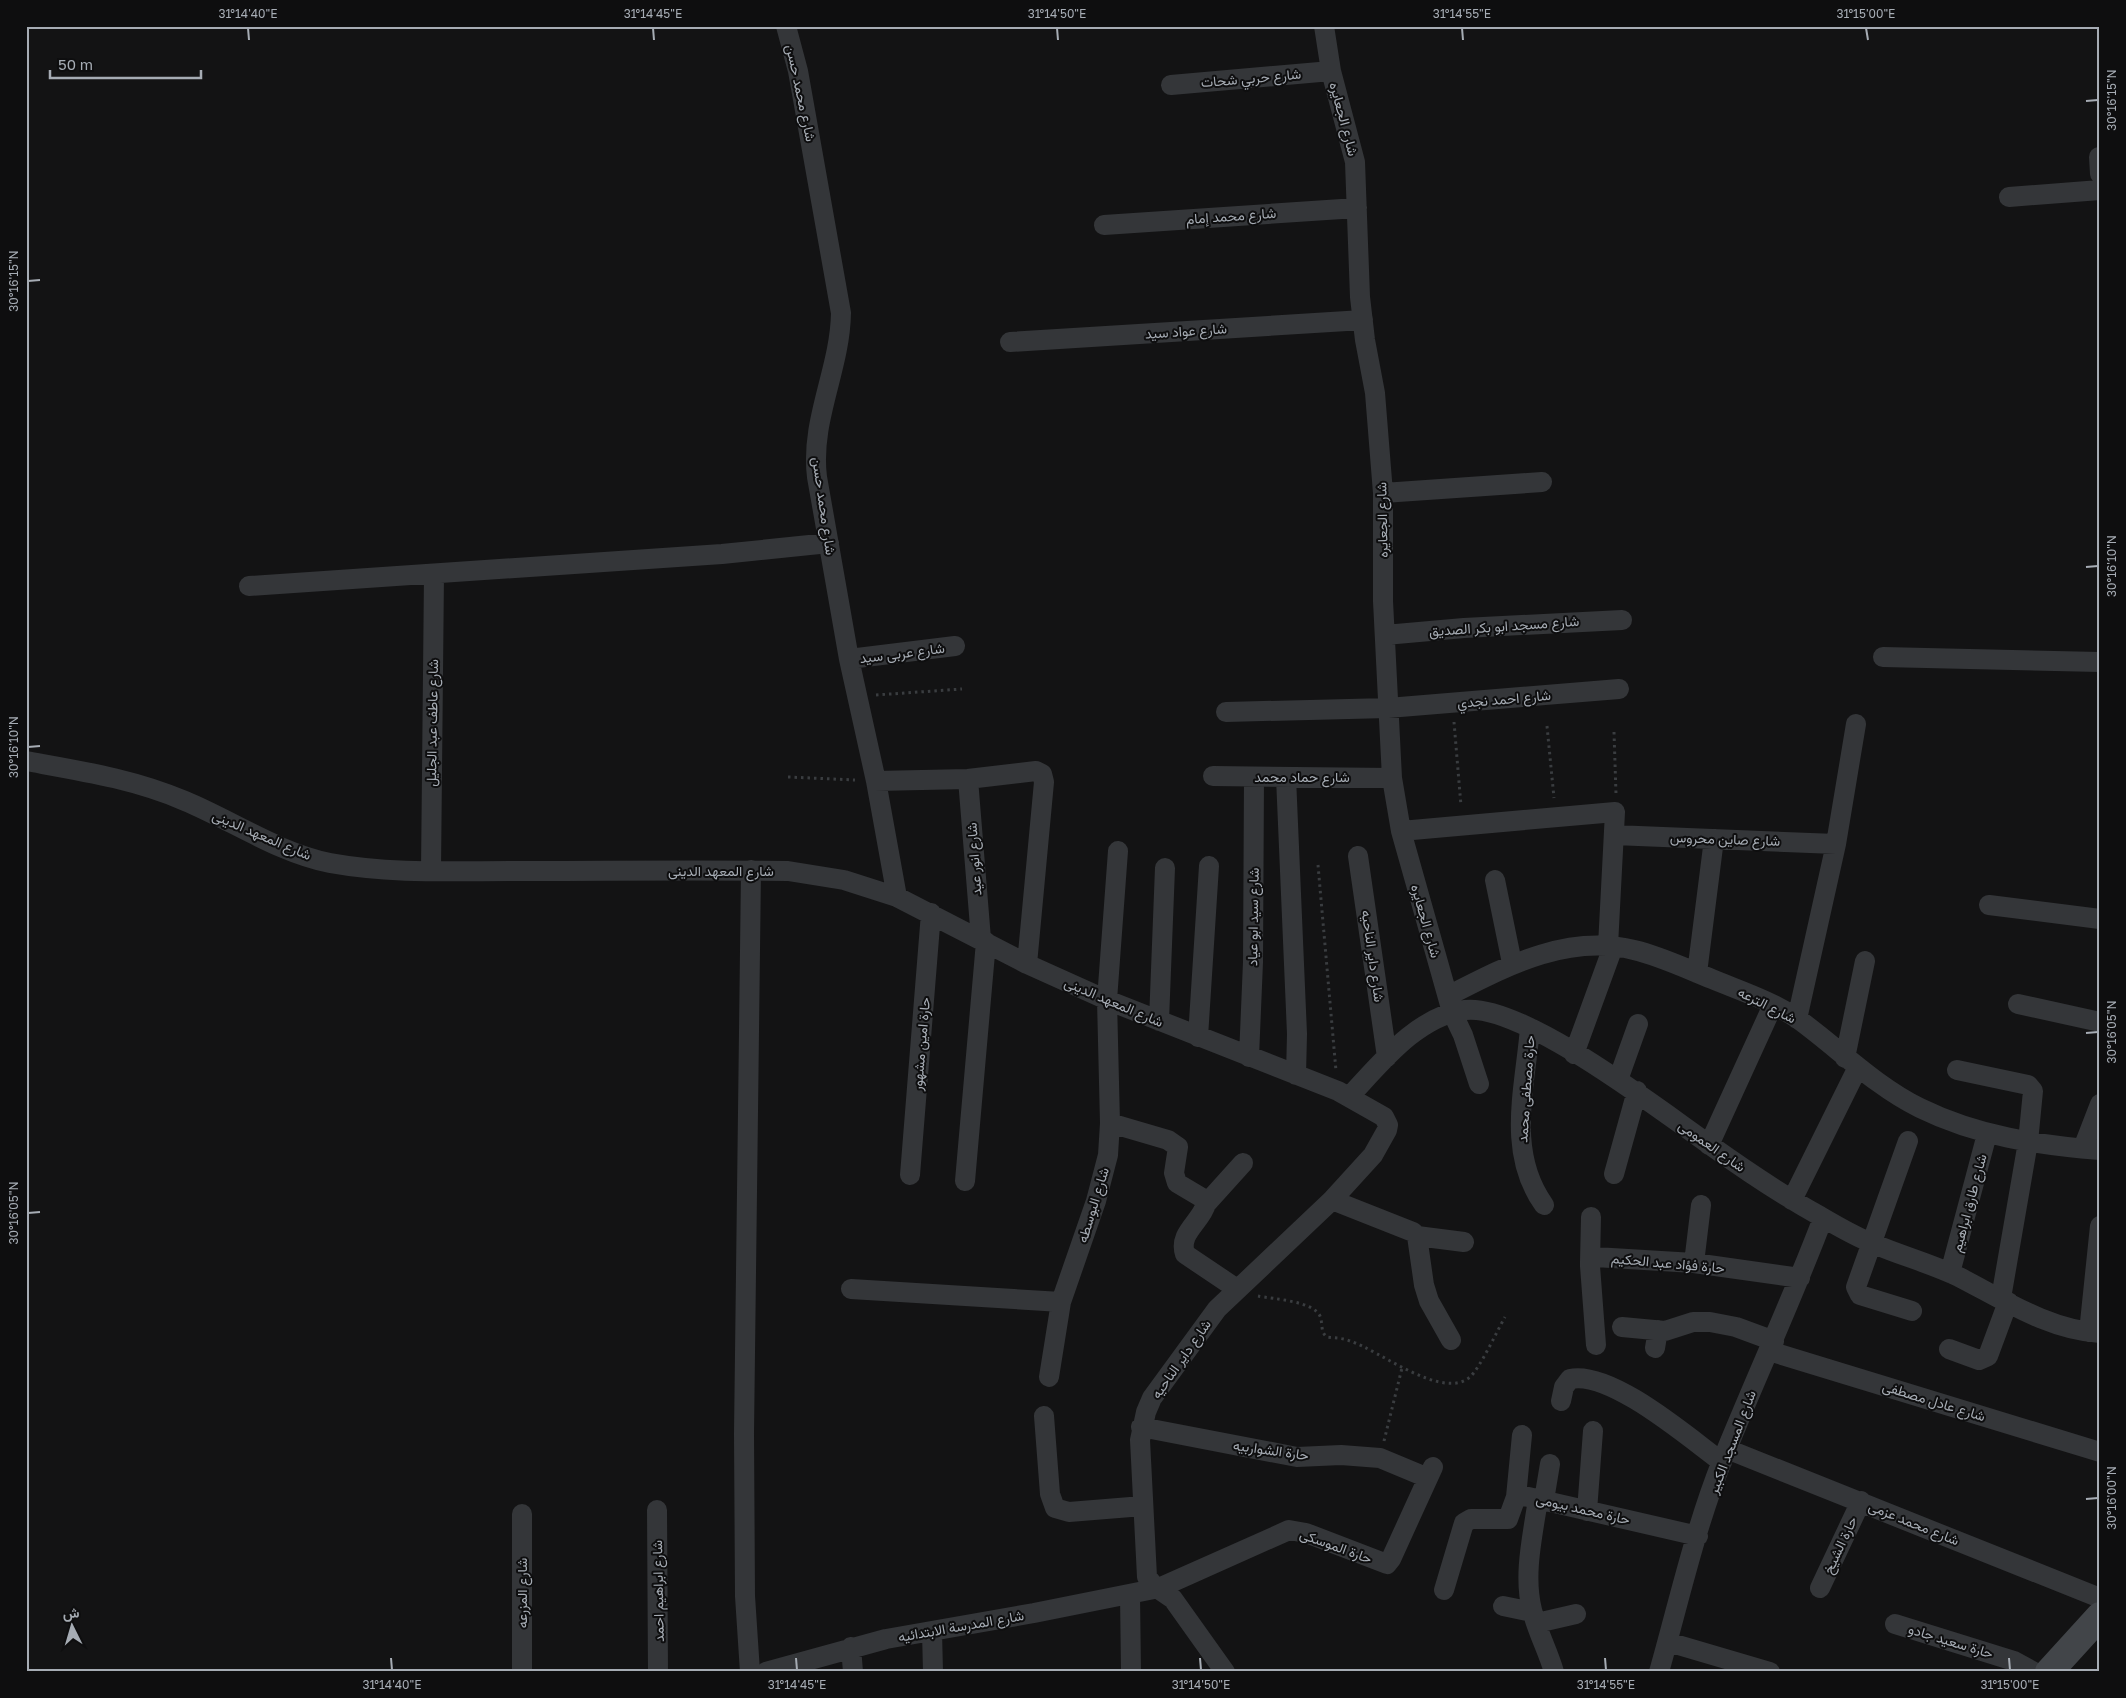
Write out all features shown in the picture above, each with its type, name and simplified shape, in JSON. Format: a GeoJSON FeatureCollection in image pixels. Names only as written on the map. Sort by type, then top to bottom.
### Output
{"type":"FeatureCollection","features":[{"type":"Feature","properties":{"kind":"main road"},"geometry":{"type":"LineString","coordinates":[[2050,1672],[2100,1616]]}},
{"type":"Feature","properties":{"kind":"street","name":"شارع محمد حسن"},"geometry":{"type":"LineString","coordinates":[[786,26],[798,71],[839,294],[841,314],[838,353],[817,427],[815,443],[817,477],[856,697],[876,780],[898,897]]}},
{"type":"Feature","properties":{"kind":"street","name":"شارع الجعايره"},"geometry":{"type":"LineString","coordinates":[[1324,26],[1331,71],[1355,162],[1363,320],[1375,393],[1383,493],[1385,635],[1392,778],[1401,831],[1450,1004],[1466,1043],[1479,1084]]}},
{"type":"Feature","properties":{"kind":"street","name":"شارع حربي شحات"},"geometry":{"type":"LineString","coordinates":[[1171,85],[1331,71]]}},
{"type":"Feature","properties":{"kind":"street"},"geometry":{"type":"LineString","coordinates":[[2009,197],[2100,190]]}},
{"type":"Feature","properties":{"kind":"street","name":"شارع محمد إمام"},"geometry":{"type":"LineString","coordinates":[[1104,225],[1357,208]]}},
{"type":"Feature","properties":{"kind":"street","name":"شارع عواد سيد"},"geometry":{"type":"LineString","coordinates":[[1010,342],[1363,320]]}},
{"type":"Feature","properties":{"kind":"street"},"geometry":{"type":"LineString","coordinates":[[1383,493],[1542,482]]}},
{"type":"Feature","properties":{"kind":"street"},"geometry":{"type":"LineString","coordinates":[[249,586],[722,554],[829,543]]}},
{"type":"Feature","properties":{"kind":"street","name":"شارع عاطف عبد الجليل"},"geometry":{"type":"LineString","coordinates":[[431,872],[434,574]]}},
{"type":"Feature","properties":{"kind":"street","name":"شارع مسجد ابو بكر الصديق"},"geometry":{"type":"LineString","coordinates":[[1385,635],[1464,628],[1622,620]]}},
{"type":"Feature","properties":{"kind":"street","name":"شارع عربى سيد"},"geometry":{"type":"LineString","coordinates":[[849,659],[955,646]]}},
{"type":"Feature","properties":{"kind":"street"},"geometry":{"type":"LineString","coordinates":[[1883,657],[2100,662]]}},
{"type":"Feature","properties":{"kind":"street","name":"شارع احمد نجدي"},"geometry":{"type":"LineString","coordinates":[[1226,712],[1388,708],[1619,689]]}},
{"type":"Feature","properties":{"kind":"street"},"geometry":{"type":"LineString","coordinates":[[1797,1019],[1836,844],[1856,724]]}},
{"type":"Feature","properties":{"kind":"street","name":"شارع المعهد الدينى"},"geometry":{"type":"LineString","coordinates":[[26,760],[105,775],[148,786],[263,838],[328,862],[364,868],[431,872],[751,870],[816,874],[853,882],[898,897],[1027,964],[1107,1000],[1343,1094],[1384,1117]]}},
{"type":"Feature","properties":{"kind":"street"},"geometry":{"type":"LineString","coordinates":[[876,780],[968,779],[1036,771],[1042,774],[1044,782],[1027,964]]}},
{"type":"Feature","properties":{"kind":"street","name":"شارع حماد محمد"},"geometry":{"type":"LineString","coordinates":[[1213,776],[1392,778]]}},
{"type":"Feature","properties":{"kind":"street","name":"شارع سيد ابو عياد"},"geometry":{"type":"LineString","coordinates":[[1249,1057],[1253,962],[1254,777]]}},
{"type":"Feature","properties":{"kind":"street"},"geometry":{"type":"LineString","coordinates":[[1286,777],[1296,1075]]}},
{"type":"Feature","properties":{"kind":"street","name":"شارع انور عيد"},"geometry":{"type":"LineString","coordinates":[[966,1181],[983,940],[968,779]]}},
{"type":"Feature","properties":{"kind":"street"},"geometry":{"type":"LineString","coordinates":[[1401,831],[1615,812],[1611,946],[1574,1054]]}},
{"type":"Feature","properties":{"kind":"street","name":"شارع صاين محروس"},"geometry":{"type":"LineString","coordinates":[[1614,835],[1836,844]]}},
{"type":"Feature","properties":{"kind":"street"},"geometry":{"type":"LineString","coordinates":[[1697,973],[1714,839]]}},
{"type":"Feature","properties":{"kind":"street","name":"شارع البوسطه"},"geometry":{"type":"LineString","coordinates":[[1049,1377],[1061,1302],[1103,1178],[1108,1155],[1110,1124],[1107,1000],[1118,851]]}},
{"type":"Feature","properties":{"kind":"street","name":"شارع داير الناحيه"},"geometry":{"type":"LineString","coordinates":[[1358,856],[1387,1057]]}},
{"type":"Feature","properties":{"kind":"street"},"geometry":{"type":"LineString","coordinates":[[1198,1036],[1209,866]]}},
{"type":"Feature","properties":{"kind":"street"},"geometry":{"type":"LineString","coordinates":[[1158,1021],[1165,868]]}},
{"type":"Feature","properties":{"kind":"street"},"geometry":{"type":"LineString","coordinates":[[750,1672],[745,1596],[744,1434],[751,870]]}},
{"type":"Feature","properties":{"kind":"street"},"geometry":{"type":"LineString","coordinates":[[1495,880],[1512,963]]}},
{"type":"Feature","properties":{"kind":"street"},"geometry":{"type":"LineString","coordinates":[[1989,905],[2100,919]]}},
{"type":"Feature","properties":{"kind":"street","name":"حارة امين مشهور"},"geometry":{"type":"LineString","coordinates":[[910,1175],[931,913]]}},
{"type":"Feature","properties":{"kind":"street","name":"شارع الترعه"},"geometry":{"type":"LineString","coordinates":[[1450,1004],[1512,963],[1550,951],[1611,946],[1634,950],[1697,973],[1774,1005],[1797,1019],[1852,1063],[1920,1108],[1987,1134],[2028,1142],[2091,1149]]}},
{"type":"Feature","properties":{"kind":"street"},"geometry":{"type":"LineString","coordinates":[[1792,1200],[1852,1063],[1865,962]]}},
{"type":"Feature","properties":{"kind":"street","name":"شارع العمومى"},"geometry":{"type":"LineString","coordinates":[[1343,1094],[1419,1030],[1439,1017],[1450,1004],[1467,1009],[1483,1010],[1530,1028],[1637,1091],[1709,1145],[1792,1200],[1823,1218],[1872,1243],[1950,1273],[2065,1328],[2094,1332]]}},
{"type":"Feature","properties":{"kind":"street"},"geometry":{"type":"LineString","coordinates":[[2018,1004],[2100,1022]]}},
{"type":"Feature","properties":{"kind":"street"},"geometry":{"type":"LineString","coordinates":[[1709,1145],[1774,1005]]}},
{"type":"Feature","properties":{"kind":"street"},"geometry":{"type":"LineString","coordinates":[[1618,1080],[1638,1024]]}},
{"type":"Feature","properties":{"kind":"street","name":"حارة مصطفى محمد"},"geometry":{"type":"LineString","coordinates":[[1530,1028],[1520,1139],[1524,1167],[1544,1205]]}},
{"type":"Feature","properties":{"kind":"street"},"geometry":{"type":"LineString","coordinates":[[1949,1349],[1979,1360],[1988,1356],[2004,1300],[2034,1095],[2028,1085],[1957,1070]]}},
{"type":"Feature","properties":{"kind":"street"},"geometry":{"type":"LineString","coordinates":[[1614,1174],[1637,1091]]}},
{"type":"Feature","properties":{"kind":"street"},"geometry":{"type":"LineString","coordinates":[[2091,1149],[2100,1104]]}},
{"type":"Feature","properties":{"kind":"street","name":"شارع داير الناحيه"},"geometry":{"type":"LineString","coordinates":[[1225,1672],[1173,1599],[1154,1586],[1147,1577],[1140,1453],[1141,1427],[1149,1405],[1161,1385],[1217,1309],[1332,1200],[1373,1156],[1387,1130],[1388,1125],[1384,1117]]}},
{"type":"Feature","properties":{"kind":"street"},"geometry":{"type":"LineString","coordinates":[[1110,1124],[1174,1143],[1179,1153],[1174,1173],[1177,1183],[1204,1200],[1206,1204]]}},
{"type":"Feature","properties":{"kind":"street","name":"شارع طارق ابراهيم"},"geometry":{"type":"LineString","coordinates":[[1950,1273],[1987,1134]]}},
{"type":"Feature","properties":{"kind":"street"},"geometry":{"type":"LineString","coordinates":[[1908,1141],[1856,1290],[1860,1295],[1912,1311]]}},
{"type":"Feature","properties":{"kind":"street"},"geometry":{"type":"LineString","coordinates":[[1238,1288],[1185,1254],[1183,1249],[1185,1237],[1206,1204],[1243,1163]]}},
{"type":"Feature","properties":{"kind":"street"},"geometry":{"type":"LineString","coordinates":[[1332,1200],[1413,1232],[1417,1236],[1464,1242]]}},
{"type":"Feature","properties":{"kind":"street"},"geometry":{"type":"LineString","coordinates":[[1694,1263],[1701,1205]]}},
{"type":"Feature","properties":{"kind":"street"},"geometry":{"type":"LineString","coordinates":[[1591,1217],[1590,1262],[1596,1345]]}},
{"type":"Feature","properties":{"kind":"street","name":"شارع المسجد الكبير"},"geometry":{"type":"LineString","coordinates":[[1659,1672],[1681,1586],[1724,1456],[1772,1346],[1823,1218]]}},
{"type":"Feature","properties":{"kind":"street"},"geometry":{"type":"LineString","coordinates":[[2094,1332],[2100,1226]]}},
{"type":"Feature","properties":{"kind":"street"},"geometry":{"type":"LineString","coordinates":[[1417,1236],[1424,1285],[1430,1301],[1451,1340]]}},
{"type":"Feature","properties":{"kind":"street","name":"حارة فؤاد عبد الحكيم"},"geometry":{"type":"LineString","coordinates":[[1590,1262],[1594,1257],[1598,1257],[1694,1263],[1800,1278]]}},
{"type":"Feature","properties":{"kind":"street"},"geometry":{"type":"LineString","coordinates":[[851,1289],[1061,1302]]}},
{"type":"Feature","properties":{"kind":"street","name":"شارع عادل مصطفى"},"geometry":{"type":"LineString","coordinates":[[1622,1327],[1657,1339],[1672,1330],[1693,1322],[1710,1322],[1736,1327],[1772,1346],[2100,1452]]}},
{"type":"Feature","properties":{"kind":"street","name":"شارع محمد عزمى"},"geometry":{"type":"LineString","coordinates":[[1561,1401],[1564,1387],[1570,1380],[1580,1379],[1609,1385],[1724,1456],[1861,1501],[2100,1598]]}},
{"type":"Feature","properties":{"kind":"street"},"geometry":{"type":"LineString","coordinates":[[1044,1416],[1050,1494],[1055,1508],[1069,1512],[1143,1506]]}},
{"type":"Feature","properties":{"kind":"street","name":"حارة الشواربيه"},"geometry":{"type":"LineString","coordinates":[[1141,1427],[1297,1457],[1341,1455],[1380,1458],[1431,1472]]}},
{"type":"Feature","properties":{"kind":"street"},"geometry":{"type":"LineString","coordinates":[[1587,1510],[1593,1430]]}},
{"type":"Feature","properties":{"kind":"street"},"geometry":{"type":"LineString","coordinates":[[1516,1497],[1522,1435]]}},
{"type":"Feature","properties":{"kind":"street"},"geometry":{"type":"LineString","coordinates":[[1550,1464],[1541,1500],[1528,1584],[1535,1618],[1554,1672]]}},
{"type":"Feature","properties":{"kind":"street","name":"حارة الموسكى"},"geometry":{"type":"LineString","coordinates":[[1159,1588],[1289,1530],[1306,1533],[1387,1564],[1431,1472]]}},
{"type":"Feature","properties":{"kind":"street","name":"حارة محمد بيومى"},"geometry":{"type":"LineString","coordinates":[[1444,1590],[1464,1523],[1471,1519],[1508,1519],[1516,1497],[1522,1495],[1698,1536]]}},
{"type":"Feature","properties":{"kind":"street","name":"حارة الشيخ"},"geometry":{"type":"LineString","coordinates":[[1820,1588],[1861,1501]]}},
{"type":"Feature","properties":{"kind":"street","name":"شارع ابراهيم احمد"},"geometry":{"type":"LineString","coordinates":[[657,1510],[658,1672]]}},
{"type":"Feature","properties":{"kind":"street","name":"شارع المزرعه"},"geometry":{"type":"LineString","coordinates":[[522,1514],[522,1672]]}},
{"type":"Feature","properties":{"kind":"street","name":"شارع المدرسة الابتدائيه"},"geometry":{"type":"LineString","coordinates":[[766,1672],[851,1648],[1159,1588]]}},
{"type":"Feature","properties":{"kind":"street"},"geometry":{"type":"LineString","coordinates":[[1130,1595],[1131,1672]]}},
{"type":"Feature","properties":{"kind":"street"},"geometry":{"type":"LineString","coordinates":[[1503,1606],[1535,1618],[1576,1614]]}},
{"type":"Feature","properties":{"kind":"street","name":"حارة سعيد جادو"},"geometry":{"type":"LineString","coordinates":[[1895,1624],[2014,1661],[2034,1672]]}},
{"type":"Feature","properties":{"kind":"street"},"geometry":{"type":"LineString","coordinates":[[932,1631],[933,1672]]}},
{"type":"Feature","properties":{"kind":"street"},"geometry":{"type":"LineString","coordinates":[[1668,1642],[1770,1672]]}},
{"type":"Feature","properties":{"kind":"street"},"geometry":{"type":"LineString","coordinates":[[851,1648],[853,1672]]}},
{"type":"Feature","properties":{"kind":"path"},"geometry":{"type":"LineString","coordinates":[[856,697],[962,689]]}},
{"type":"Feature","properties":{"kind":"path"},"geometry":{"type":"LineString","coordinates":[[1452,703],[1463,826]]}},
{"type":"Feature","properties":{"kind":"path"},"geometry":{"type":"LineString","coordinates":[[1548,726],[1556,818]]}},
{"type":"Feature","properties":{"kind":"path"},"geometry":{"type":"LineString","coordinates":[[1614,732],[1615,812]]}},
{"type":"Feature","properties":{"kind":"path"},"geometry":{"type":"LineString","coordinates":[[788,777],[876,780]]}},
{"type":"Feature","properties":{"kind":"path"},"geometry":{"type":"LineString","coordinates":[[1318,865],[1343,1094]]}},
{"type":"Feature","properties":{"kind":"path"},"geometry":{"type":"LineString","coordinates":[[1238,1288],[1254,1294],[1311,1306],[1320,1316],[1323,1332],[1327,1337],[1351,1341],[1402,1368],[1446,1384],[1464,1381],[1472,1376],[1504,1317]]}},
{"type":"Feature","properties":{"kind":"path"},"geometry":{"type":"LineString","coordinates":[[1380,1458],[1402,1368]]}}]}
